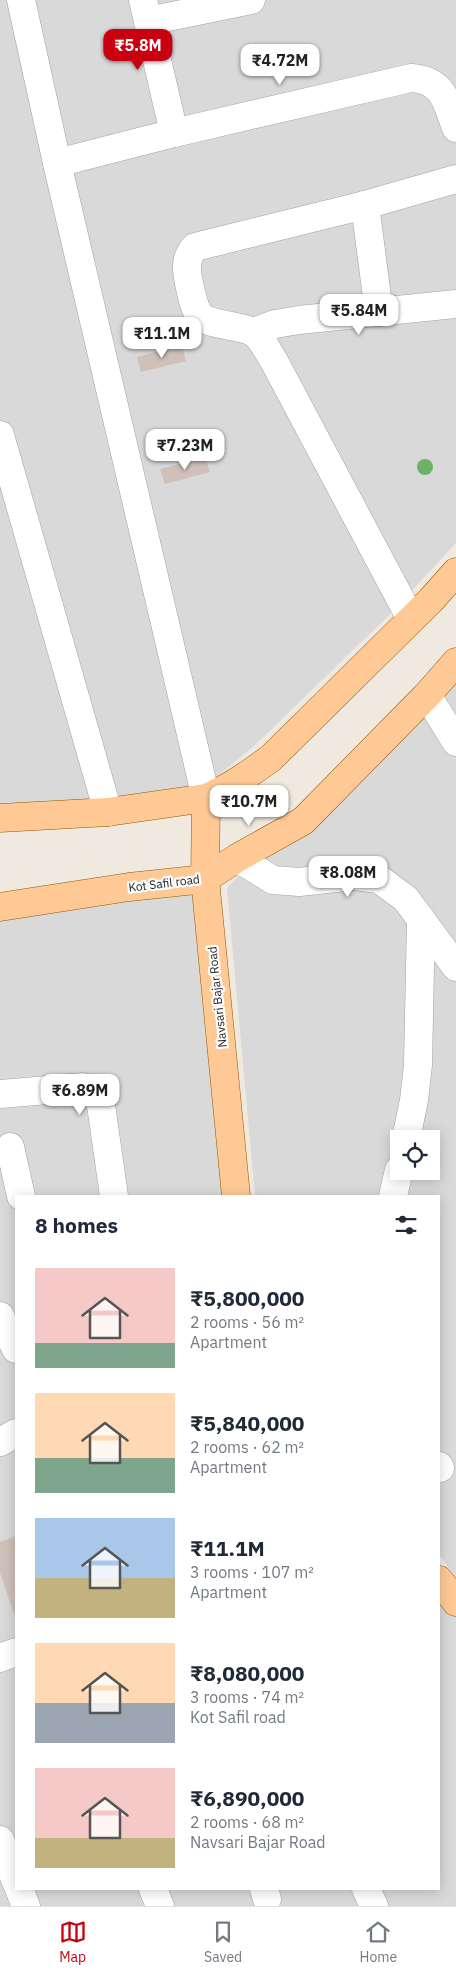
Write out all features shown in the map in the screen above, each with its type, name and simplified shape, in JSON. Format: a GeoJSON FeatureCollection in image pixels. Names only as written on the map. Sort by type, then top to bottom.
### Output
{"type":"FeatureCollection","features":[{"type":"Feature","properties":{"kind":"main road"},"geometry":{"type":"LineString","coordinates":[[0,818],[108,812],[206,798],[241,780],[271,758],[456,572]]}},
{"type":"Feature","properties":{"kind":"main road","name":"Kot Safil road"},"geometry":{"type":"LineString","coordinates":[[0,907],[129,887],[205,879],[237,858],[303,821],[427,695],[456,662]]}},
{"type":"Feature","properties":{"kind":"main road","name":"Navsari Bajar Road"},"geometry":{"type":"LineString","coordinates":[[206,798],[205,879],[236,1195]]}},
{"type":"Feature","properties":{"kind":"main road"},"geometry":{"type":"LineString","coordinates":[[440,1581],[456,1602]]}},
{"type":"Feature","properties":{"kind":"street"},"geometry":{"type":"LineString","coordinates":[[21,0],[57,163],[206,798]]}},
{"type":"Feature","properties":{"kind":"street"},"geometry":{"type":"LineString","coordinates":[[174,133],[145,11],[251,0]]}},
{"type":"Feature","properties":{"kind":"street"},"geometry":{"type":"LineString","coordinates":[[57,163],[174,133],[411,78],[426,79],[438,86],[456,128]]}},
{"type":"Feature","properties":{"kind":"street"},"geometry":{"type":"LineString","coordinates":[[456,180],[365,206],[195,247],[188,254],[186,270],[194,308],[199,316],[206,321],[253,332],[284,322],[456,304]]}},
{"type":"Feature","properties":{"kind":"street"},"geometry":{"type":"LineString","coordinates":[[365,206],[379,312]]}},
{"type":"Feature","properties":{"kind":"street"},"geometry":{"type":"LineString","coordinates":[[253,332],[260,339],[274,361],[411,619]]}},
{"type":"Feature","properties":{"kind":"street"},"geometry":{"type":"LineString","coordinates":[[0,435],[108,812]]}},
{"type":"Feature","properties":{"kind":"street"},"geometry":{"type":"LineString","coordinates":[[427,695],[456,742]]}},
{"type":"Feature","properties":{"kind":"street"},"geometry":{"type":"LineString","coordinates":[[237,858],[273,880],[299,882],[354,876],[378,879],[406,900],[456,967]]}},
{"type":"Feature","properties":{"kind":"street"},"geometry":{"type":"LineString","coordinates":[[408,1130],[418,1065],[421,919]]}},
{"type":"Feature","properties":{"kind":"street"},"geometry":{"type":"LineString","coordinates":[[0,1094],[83,1087],[95,1094],[101,1105],[114,1195]]}},
{"type":"Feature","properties":{"kind":"street"},"geometry":{"type":"LineString","coordinates":[[10,1146],[21,1195]]}},
{"type":"Feature","properties":{"kind":"street"},"geometry":{"type":"LineString","coordinates":[[393,1195],[397,1180]]}},
{"type":"Feature","properties":{"kind":"street"},"geometry":{"type":"LineString","coordinates":[[0,1316],[15,1347]]}},
{"type":"Feature","properties":{"kind":"street"},"geometry":{"type":"LineString","coordinates":[[0,1442],[15,1434]]}},
{"type":"Feature","properties":{"kind":"street"},"geometry":{"type":"LineString","coordinates":[[0,1840],[15,1879]]}},
{"type":"Feature","properties":{"kind":"street"},"geometry":{"type":"LineString","coordinates":[[19,1890],[26,1906]]}},
{"type":"Feature","properties":{"kind":"street"},"geometry":{"type":"LineString","coordinates":[[153,1890],[160,1906]]}},
{"type":"Feature","properties":{"kind":"street"},"geometry":{"type":"LineString","coordinates":[[366,1890],[374,1906]]}},
{"type":"Feature","properties":{"kind":"shaded area"},"geometry":{"type":"Polygon","coordinates":[[[0,0],[456,0],[456,543],[389,615],[254,746],[219,775],[193,787],[96,806],[0,810],[0,0]]]}},
{"type":"Feature","properties":{"kind":"shaded area"},"geometry":{"type":"Polygon","coordinates":[[[456,654],[456,1578],[440,1555],[440,1195],[255,1195],[227,888],[456,654]]]}},
{"type":"Feature","properties":{"kind":"shaded area"},"geometry":{"type":"Polygon","coordinates":[[[201,883],[233,1195],[15,1195],[15,1890],[440,1890],[440,1591],[456,1612],[456,1906],[0,1906],[0,912],[201,883]]]}},
{"type":"Feature","properties":{"kind":"building"},"geometry":{"type":"Polygon","coordinates":[[[182,345],[186,361],[141,372],[137,357],[182,345]]]}},
{"type":"Feature","properties":{"kind":"building"},"geometry":{"type":"Polygon","coordinates":[[[205,457],[210,472],[165,484],[160,469],[205,457]]]}},
{"type":"Feature","properties":{"kind":"building"},"geometry":{"type":"Polygon","coordinates":[[[15,1536],[15,1614],[0,1573],[0,1542],[15,1536]]]}}]}
